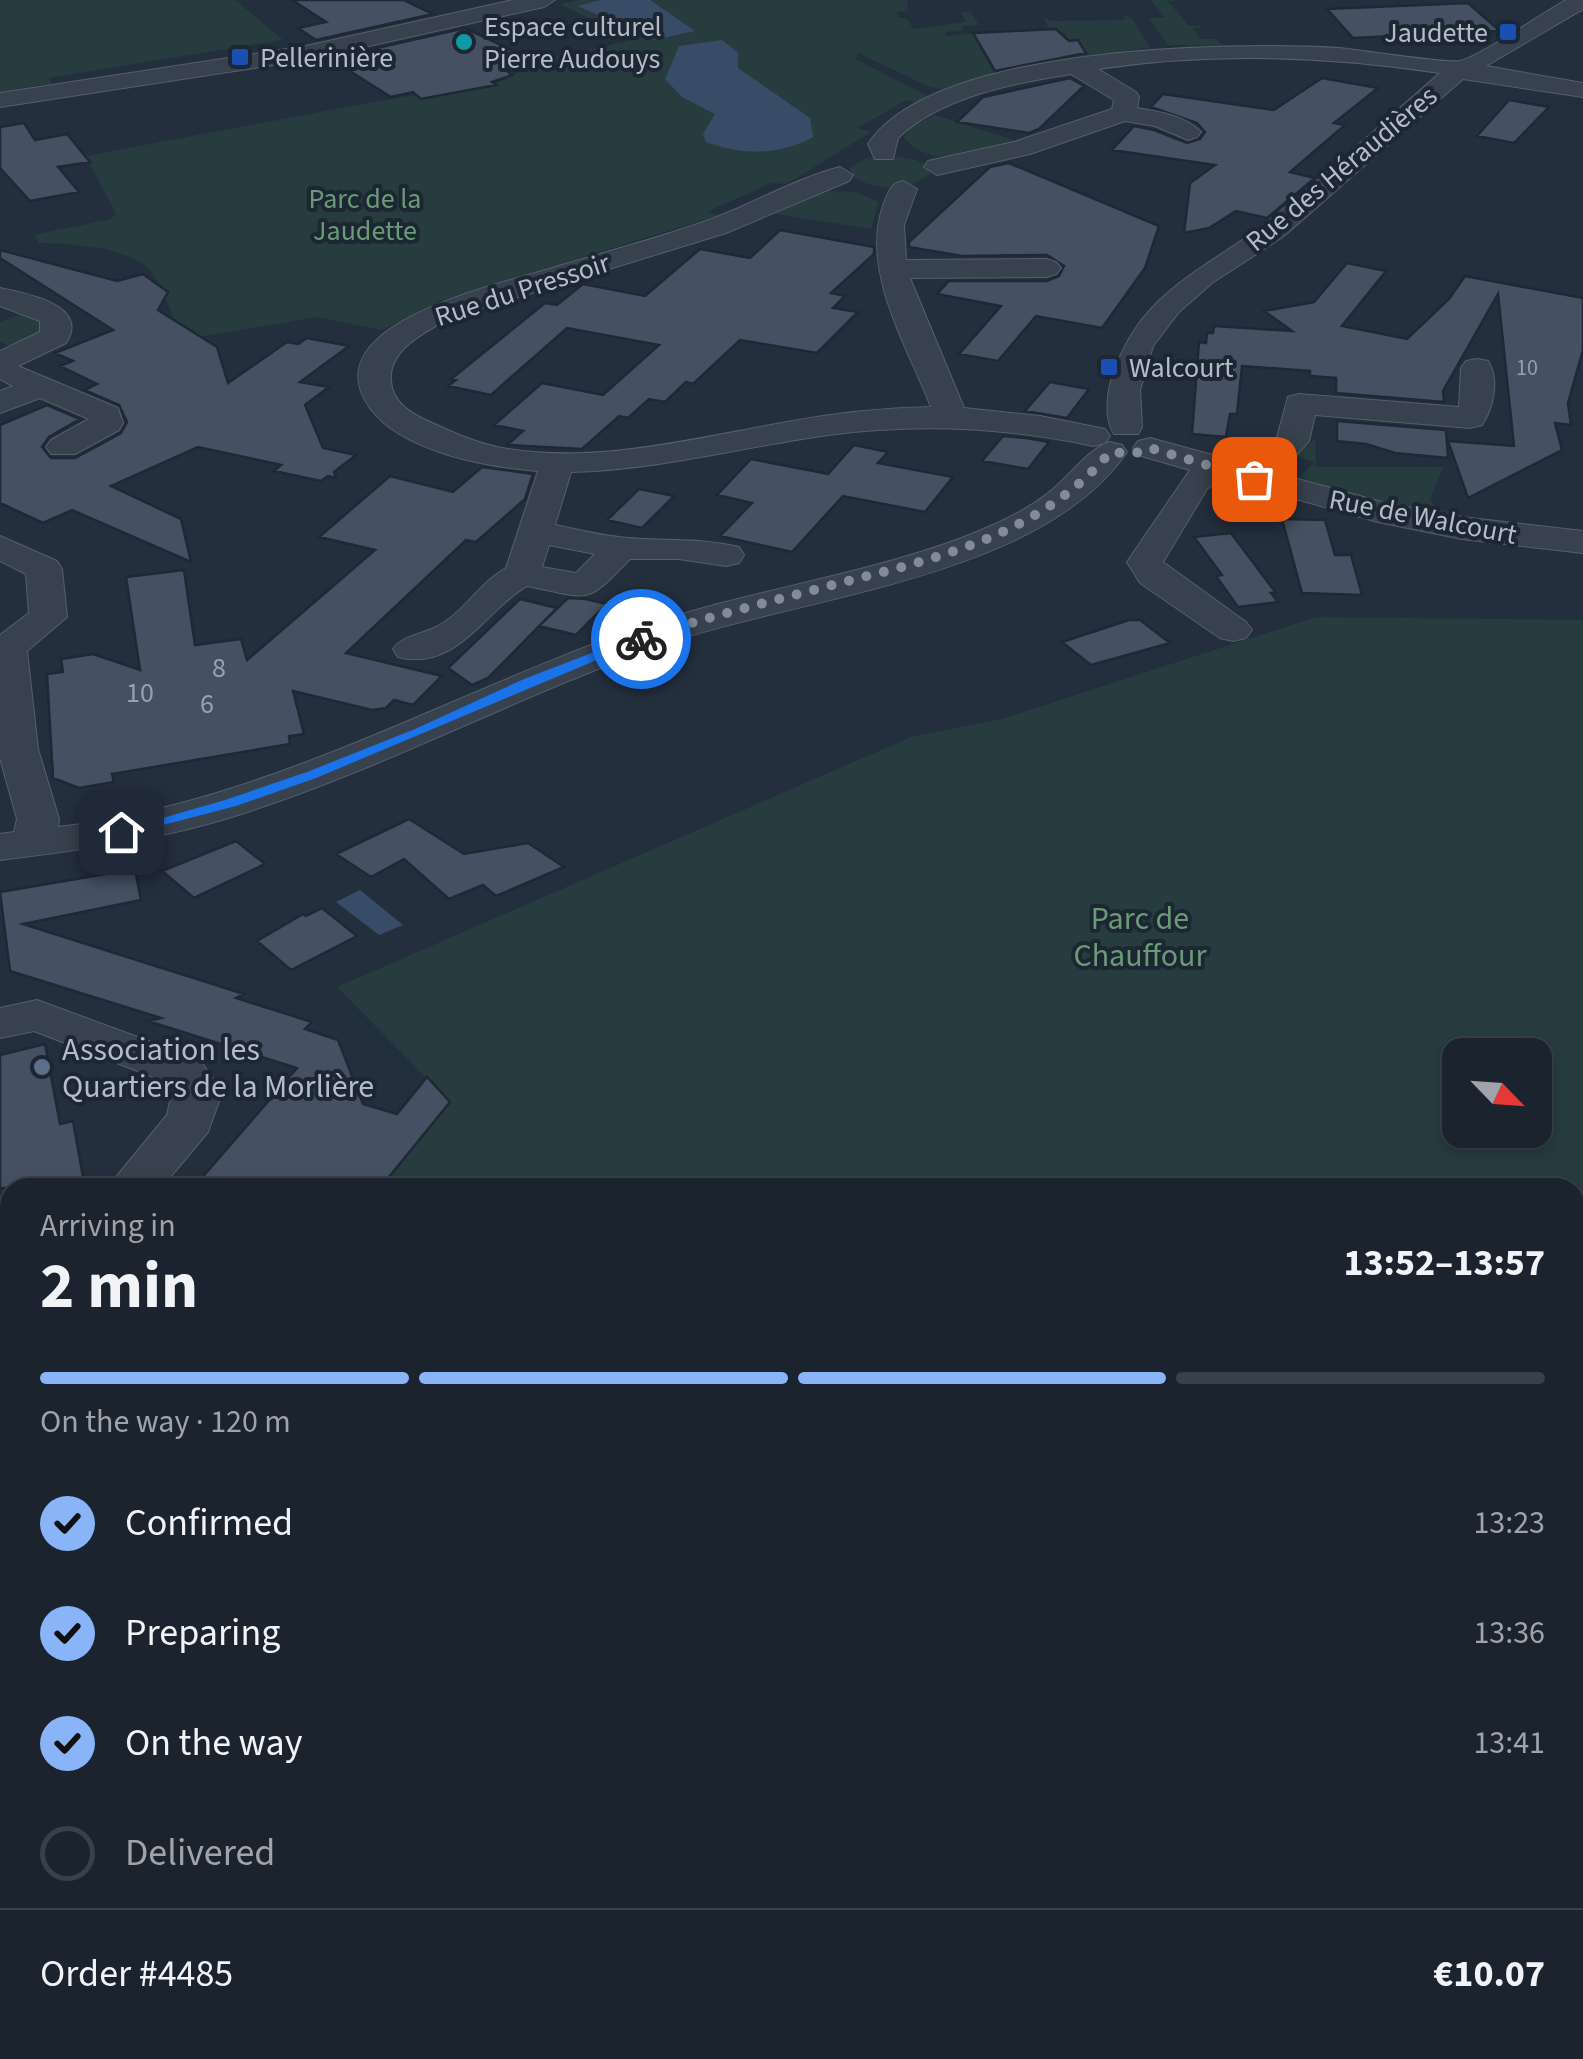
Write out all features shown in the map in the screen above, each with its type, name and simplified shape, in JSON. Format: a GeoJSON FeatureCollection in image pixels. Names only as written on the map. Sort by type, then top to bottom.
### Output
{"type":"FeatureCollection","features":[{"type":"Feature","properties":{"kind":"street"},"geometry":{"type":"LineString","coordinates":[[0,103],[356,44],[544,0]]}},
{"type":"Feature","properties":{"kind":"street","name":"Rue des Héraudières"},"geometry":{"type":"LineString","coordinates":[[1120,441],[1124,390],[1138,345],[1168,306],[1202,277],[1274,230],[1461,69],[1582,0]]}},
{"type":"Feature","properties":{"kind":"street"},"geometry":{"type":"LineString","coordinates":[[427,5],[461,20]]}},
{"type":"Feature","properties":{"kind":"street"},"geometry":{"type":"LineString","coordinates":[[884,153],[880,144],[890,130],[946,100],[1012,78],[1073,64],[1181,52],[1343,54],[1583,90]]}},
{"type":"Feature","properties":{"kind":"street"},"geometry":{"type":"LineString","coordinates":[[1073,64],[1127,97],[1122,113]]}},
{"type":"Feature","properties":{"kind":"street"},"geometry":{"type":"LineString","coordinates":[[937,167],[939,172],[933,181],[903,190],[858,184],[839,170],[846,162],[884,153],[914,156],[937,167],[1022,148],[1122,113],[1162,120],[1188,132]]}},
{"type":"Feature","properties":{"kind":"street","name":"Rue du Pressoir"},"geometry":{"type":"LineString","coordinates":[[858,184],[469,300],[415,325],[384,352],[374,378],[381,402],[402,422],[434,439],[482,454],[557,464],[640,458],[797,429],[951,417],[1120,441]]}},
{"type":"Feature","properties":{"kind":"street"},"geometry":{"type":"LineString","coordinates":[[903,190],[890,226],[892,269],[951,417]]}},
{"type":"Feature","properties":{"kind":"street"},"geometry":{"type":"LineString","coordinates":[[892,269],[1046,268]]}},
{"type":"Feature","properties":{"kind":"street"},"geometry":{"type":"LineString","coordinates":[[0,298],[17,300],[55,316],[55,336],[0,366]]}},
{"type":"Feature","properties":{"kind":"street"},"geometry":{"type":"LineString","coordinates":[[0,366],[106,415],[107,423],[97,432],[63,447]]}},
{"type":"Feature","properties":{"kind":"street"},"geometry":{"type":"LineString","coordinates":[[1254,479],[1299,435],[1299,404],[1470,418],[1477,403],[1477,368]]}},
{"type":"Feature","properties":{"kind":"street"},"geometry":{"type":"LineString","coordinates":[[0,403],[40,386]]}},
{"type":"Feature","properties":{"kind":"street"},"geometry":{"type":"LineString","coordinates":[[17,845],[159,824],[230,803],[420,732],[528,682],[637,640],[979,544],[1044,511],[1080,486],[1120,441]]}},
{"type":"Feature","properties":{"kind":"street","name":"Rue de Walcourt"},"geometry":{"type":"LineString","coordinates":[[1120,441],[1378,512],[1462,528],[1583,542]]}},
{"type":"Feature","properties":{"kind":"street"},"geometry":{"type":"LineString","coordinates":[[412,649],[453,634],[506,583],[522,574],[557,464]]}},
{"type":"Feature","properties":{"kind":"street"},"geometry":{"type":"LineString","coordinates":[[1215,466],[1194,483],[1145,562],[1153,574],[1233,630]]}},
{"type":"Feature","properties":{"kind":"street"},"geometry":{"type":"LineString","coordinates":[[538,532],[620,548],[679,548],[726,556]]}},
{"type":"Feature","properties":{"kind":"street"},"geometry":{"type":"LineString","coordinates":[[0,547],[44,569],[48,617],[8,647],[18,748],[38,819],[17,845]]}},
{"type":"Feature","properties":{"kind":"street"},"geometry":{"type":"LineString","coordinates":[[522,574],[584,586],[620,548]]}},
{"type":"Feature","properties":{"kind":"street"},"geometry":{"type":"LineString","coordinates":[[0,1023],[38,1016],[183,1070],[197,1093],[190,1120],[141,1178]]}},
{"type":"Feature","properties":{"kind":"green space"},"geometry":{"type":"Polygon","coordinates":[[[0,0],[235,0],[283,40],[48,78],[52,83],[0,92],[0,0]]]}},
{"type":"Feature","properties":{"kind":"green space","name":"Parc de la Jaudette"},"geometry":{"type":"Polygon","coordinates":[[[578,0],[907,0],[908,11],[896,12],[899,18],[907,18],[913,29],[966,22],[961,12],[970,12],[979,25],[961,26],[963,31],[945,32],[946,36],[1012,29],[1016,35],[985,52],[1078,40],[1069,41],[1064,33],[1050,29],[1043,17],[1051,21],[1126,20],[1122,14],[1132,19],[1150,47],[1055,62],[949,90],[930,87],[858,53],[856,59],[929,97],[920,103],[906,100],[858,128],[871,132],[787,184],[771,183],[707,212],[720,215],[442,300],[382,330],[316,317],[182,340],[162,289],[144,265],[100,248],[39,243],[34,235],[111,219],[116,214],[86,156],[373,102],[483,88],[507,79],[505,76],[544,66],[535,61],[633,40],[560,4],[578,0]]]}},
{"type":"Feature","properties":{"kind":"green space"},"geometry":{"type":"Polygon","coordinates":[[[1150,0],[1181,0],[1168,1],[1188,25],[1206,27],[1192,28],[1201,39],[1216,39],[1223,46],[1168,45],[1149,18],[1165,17],[1150,0]]]}},
{"type":"Feature","properties":{"kind":"green space"},"geometry":{"type":"Polygon","coordinates":[[[935,115],[1023,143],[961,156],[930,154],[904,138],[908,129],[935,115]]]}},
{"type":"Feature","properties":{"kind":"green space"},"geometry":{"type":"Polygon","coordinates":[[[889,156],[916,160],[929,167],[930,174],[912,184],[891,187],[869,184],[851,175],[850,168],[864,159],[889,156]]]}},
{"type":"Feature","properties":{"kind":"green space"},"geometry":{"type":"Polygon","coordinates":[[[823,191],[856,192],[879,202],[871,229],[770,213],[823,191]]]}},
{"type":"Feature","properties":{"kind":"green space"},"geometry":{"type":"Polygon","coordinates":[[[30,310],[40,315],[46,333],[15,348],[0,342],[0,322],[30,310]]]}},
{"type":"Feature","properties":{"kind":"green space"},"geometry":{"type":"Polygon","coordinates":[[[1315,439],[1316,467],[1443,467],[1430,500],[1439,509],[1455,514],[1350,495],[1296,480],[1315,462],[1295,456],[1315,439]]]}},
{"type":"Feature","properties":{"kind":"green space","name":"Parc de Chauffour"},"geometry":{"type":"Polygon","coordinates":[[[1316,617],[1583,620],[1583,1178],[388,1178],[450,1102],[337,987],[911,737],[1002,719],[1316,617]]]}},
{"type":"Feature","properties":{"kind":"water"},"geometry":{"type":"Polygon","coordinates":[[[601,0],[650,0],[695,31],[653,40],[578,6],[601,0]]]}},
{"type":"Feature","properties":{"kind":"water"},"geometry":{"type":"Polygon","coordinates":[[[722,40],[738,53],[738,68],[810,118],[813,137],[787,148],[760,152],[706,142],[703,134],[715,114],[682,97],[665,79],[679,46],[722,40]]]}},
{"type":"Feature","properties":{"kind":"water"},"geometry":{"type":"Polygon","coordinates":[[[360,890],[403,925],[379,935],[336,902],[360,890]]]}},
{"type":"Feature","properties":{"kind":"building"},"geometry":{"type":"Polygon","coordinates":[[[292,0],[404,0],[433,14],[316,40],[298,28],[326,22],[292,0]]]}},
{"type":"Feature","properties":{"kind":"building"},"geometry":{"type":"Polygon","coordinates":[[[1468,3],[1500,31],[1353,38],[1327,9],[1468,3]]]}},
{"type":"Feature","properties":{"kind":"building"},"geometry":{"type":"Polygon","coordinates":[[[465,28],[541,64],[507,71],[512,75],[492,82],[496,85],[421,99],[413,92],[391,97],[337,63],[349,61],[342,56],[465,28]]]}},
{"type":"Feature","properties":{"kind":"building"},"geometry":{"type":"Polygon","coordinates":[[[1056,29],[1069,41],[1078,40],[1086,53],[995,71],[973,33],[1056,29]]]}},
{"type":"Feature","properties":{"kind":"building"},"geometry":{"type":"Polygon","coordinates":[[[1070,78],[1084,86],[1039,129],[1029,133],[957,122],[983,97],[1070,78]]]}},
{"type":"Feature","properties":{"kind":"building"},"geometry":{"type":"Polygon","coordinates":[[[1322,78],[1378,88],[1334,123],[1345,125],[1290,172],[1315,178],[1267,218],[1236,211],[1209,228],[1184,233],[1190,183],[1215,165],[1112,150],[1134,126],[1187,143],[1200,139],[1205,132],[1197,123],[1151,107],[1163,94],[1274,110],[1322,78]]]}},
{"type":"Feature","properties":{"kind":"building"},"geometry":{"type":"Polygon","coordinates":[[[1509,100],[1549,107],[1514,143],[1477,136],[1509,100]]]}},
{"type":"Feature","properties":{"kind":"building"},"geometry":{"type":"Polygon","coordinates":[[[24,123],[35,140],[67,134],[90,162],[58,167],[79,192],[30,201],[0,168],[0,127],[24,123]]]}},
{"type":"Feature","properties":{"kind":"building"},"geometry":{"type":"Polygon","coordinates":[[[1009,163],[1159,226],[1145,268],[1102,328],[1036,316],[998,361],[959,354],[1001,306],[937,294],[949,281],[1047,281],[1059,276],[1064,266],[1047,255],[962,256],[909,247],[909,242],[990,167],[1009,163]]]}},
{"type":"Feature","properties":{"kind":"building"},"geometry":{"type":"Polygon","coordinates":[[[780,230],[874,247],[874,254],[831,293],[845,296],[833,308],[858,312],[817,353],[740,340],[693,384],[686,382],[665,402],[649,399],[628,418],[619,416],[582,449],[507,445],[523,431],[494,425],[542,383],[603,395],[659,345],[567,328],[491,395],[448,386],[456,380],[451,379],[545,303],[557,305],[583,284],[645,296],[700,249],[750,258],[780,230]]]}},
{"type":"Feature","properties":{"kind":"building"},"geometry":{"type":"Polygon","coordinates":[[[0,250],[117,281],[143,274],[168,292],[158,310],[217,347],[228,383],[287,342],[298,344],[307,338],[349,346],[300,382],[329,387],[305,405],[323,448],[356,455],[334,472],[336,478],[328,476],[321,481],[274,471],[281,465],[198,447],[111,486],[181,519],[191,562],[72,510],[43,523],[0,503],[0,425],[47,405],[80,419],[49,437],[42,447],[51,458],[75,458],[121,433],[127,422],[119,405],[84,390],[97,384],[60,366],[73,361],[55,353],[113,330],[0,258],[0,250]]]}},
{"type":"Feature","properties":{"kind":"building"},"geometry":{"type":"Polygon","coordinates":[[[1347,263],[1386,271],[1342,326],[1407,339],[1449,299],[1465,276],[1583,298],[1583,350],[1568,403],[1571,425],[1555,423],[1562,450],[1468,498],[1448,441],[1514,446],[1498,294],[1443,391],[1444,402],[1336,393],[1336,378],[1310,376],[1310,371],[1242,366],[1237,414],[1230,414],[1226,437],[1192,434],[1199,342],[1206,343],[1207,333],[1213,333],[1214,326],[1292,331],[1264,311],[1314,302],[1347,263]]]}},
{"type":"Feature","properties":{"kind":"building"},"geometry":{"type":"Polygon","coordinates":[[[1050,382],[1089,389],[1067,418],[1025,411],[1050,382]]]}},
{"type":"Feature","properties":{"kind":"building"},"geometry":{"type":"Polygon","coordinates":[[[1337,421],[1446,430],[1448,458],[1395,453],[1337,441],[1337,421]]]}},
{"type":"Feature","properties":{"kind":"building"},"geometry":{"type":"Polygon","coordinates":[[[1003,436],[1049,442],[1028,469],[982,461],[1003,436]]]}},
{"type":"Feature","properties":{"kind":"building"},"geometry":{"type":"Polygon","coordinates":[[[854,445],[888,452],[878,463],[953,477],[925,512],[843,496],[792,552],[720,536],[752,503],[717,495],[751,459],[828,474],[854,445]]]}},
{"type":"Feature","properties":{"kind":"building"},"geometry":{"type":"Polygon","coordinates":[[[482,467],[533,474],[525,499],[476,542],[466,540],[346,653],[442,676],[413,705],[394,700],[386,708],[372,710],[293,691],[304,734],[289,736],[290,744],[112,774],[114,782],[79,788],[53,778],[47,674],[63,672],[61,659],[93,654],[140,670],[126,577],[184,570],[195,645],[241,639],[247,660],[375,550],[319,537],[390,476],[453,492],[482,467]]]}},
{"type":"Feature","properties":{"kind":"building"},"geometry":{"type":"Polygon","coordinates":[[[639,489],[674,496],[642,528],[607,520],[639,489]]]}},
{"type":"Feature","properties":{"kind":"building"},"geometry":{"type":"Polygon","coordinates":[[[1282,519],[1325,520],[1335,555],[1351,555],[1362,595],[1302,593],[1282,519]]]}},
{"type":"Feature","properties":{"kind":"building"},"geometry":{"type":"Polygon","coordinates":[[[1231,533],[1276,593],[1271,593],[1278,602],[1238,607],[1216,576],[1222,575],[1194,537],[1231,533]]]}},
{"type":"Feature","properties":{"kind":"building"},"geometry":{"type":"Polygon","coordinates":[[[568,598],[607,604],[576,635],[539,626],[568,598]]]}},
{"type":"Feature","properties":{"kind":"building"},"geometry":{"type":"Polygon","coordinates":[[[520,599],[557,608],[488,678],[472,685],[448,668],[520,599]]]}},
{"type":"Feature","properties":{"kind":"building"},"geometry":{"type":"Polygon","coordinates":[[[1140,620],[1170,643],[1091,665],[1062,642],[1140,620]]]}},
{"type":"Feature","properties":{"kind":"building"},"geometry":{"type":"Polygon","coordinates":[[[409,819],[464,854],[528,843],[564,867],[496,896],[483,885],[449,899],[404,859],[371,877],[336,854],[409,819]]]}},
{"type":"Feature","properties":{"kind":"building"},"geometry":{"type":"Polygon","coordinates":[[[236,841],[265,864],[194,898],[162,871],[236,841]]]}},
{"type":"Feature","properties":{"kind":"building"},"geometry":{"type":"Polygon","coordinates":[[[135,869],[141,900],[23,924],[244,994],[236,998],[312,1022],[305,1029],[338,1040],[363,1104],[397,1114],[427,1077],[450,1102],[388,1178],[202,1178],[297,1068],[148,1021],[161,1018],[10,971],[0,892],[135,869]]]}},
{"type":"Feature","properties":{"kind":"building"},"geometry":{"type":"Polygon","coordinates":[[[322,908],[357,936],[291,970],[257,941],[303,914],[322,908]]]}},
{"type":"Feature","properties":{"kind":"building"},"geometry":{"type":"Polygon","coordinates":[[[45,1044],[60,1124],[73,1121],[83,1178],[0,1178],[0,1055],[45,1044]]]}},
{"type":"Feature","properties":{"kind":"way so far"},"geometry":{"type":"LineString","coordinates":[[641,639],[979,544],[1044,511],[1080,486],[1110,452],[1133,454],[1150,448],[1254,479]]}},
{"type":"Feature","properties":{"kind":"place","name":"Jaudette"},"geometry":{"type":"Point","coordinates":[1508,32]}},
{"type":"Feature","properties":{"kind":"place","name":"Espace culturel Pierre Audouys"},"geometry":{"type":"Point","coordinates":[464,42]}},
{"type":"Feature","properties":{"kind":"place","name":"Pellerinière"},"geometry":{"type":"Point","coordinates":[240,57]}},
{"type":"Feature","properties":{"kind":"place","name":"Walcourt"},"geometry":{"type":"Point","coordinates":[1109,367]}},
{"type":"Feature","properties":{"kind":"place","name":"Association les Quartiers de la Morlière"},"geometry":{"type":"Point","coordinates":[42,1067]}},
{"type":"Feature","properties":{"kind":"route"},"geometry":{"type":"LineString","coordinates":[[121,832],[230,803],[312,775],[420,732],[528,682],[641,639]]}}]}
